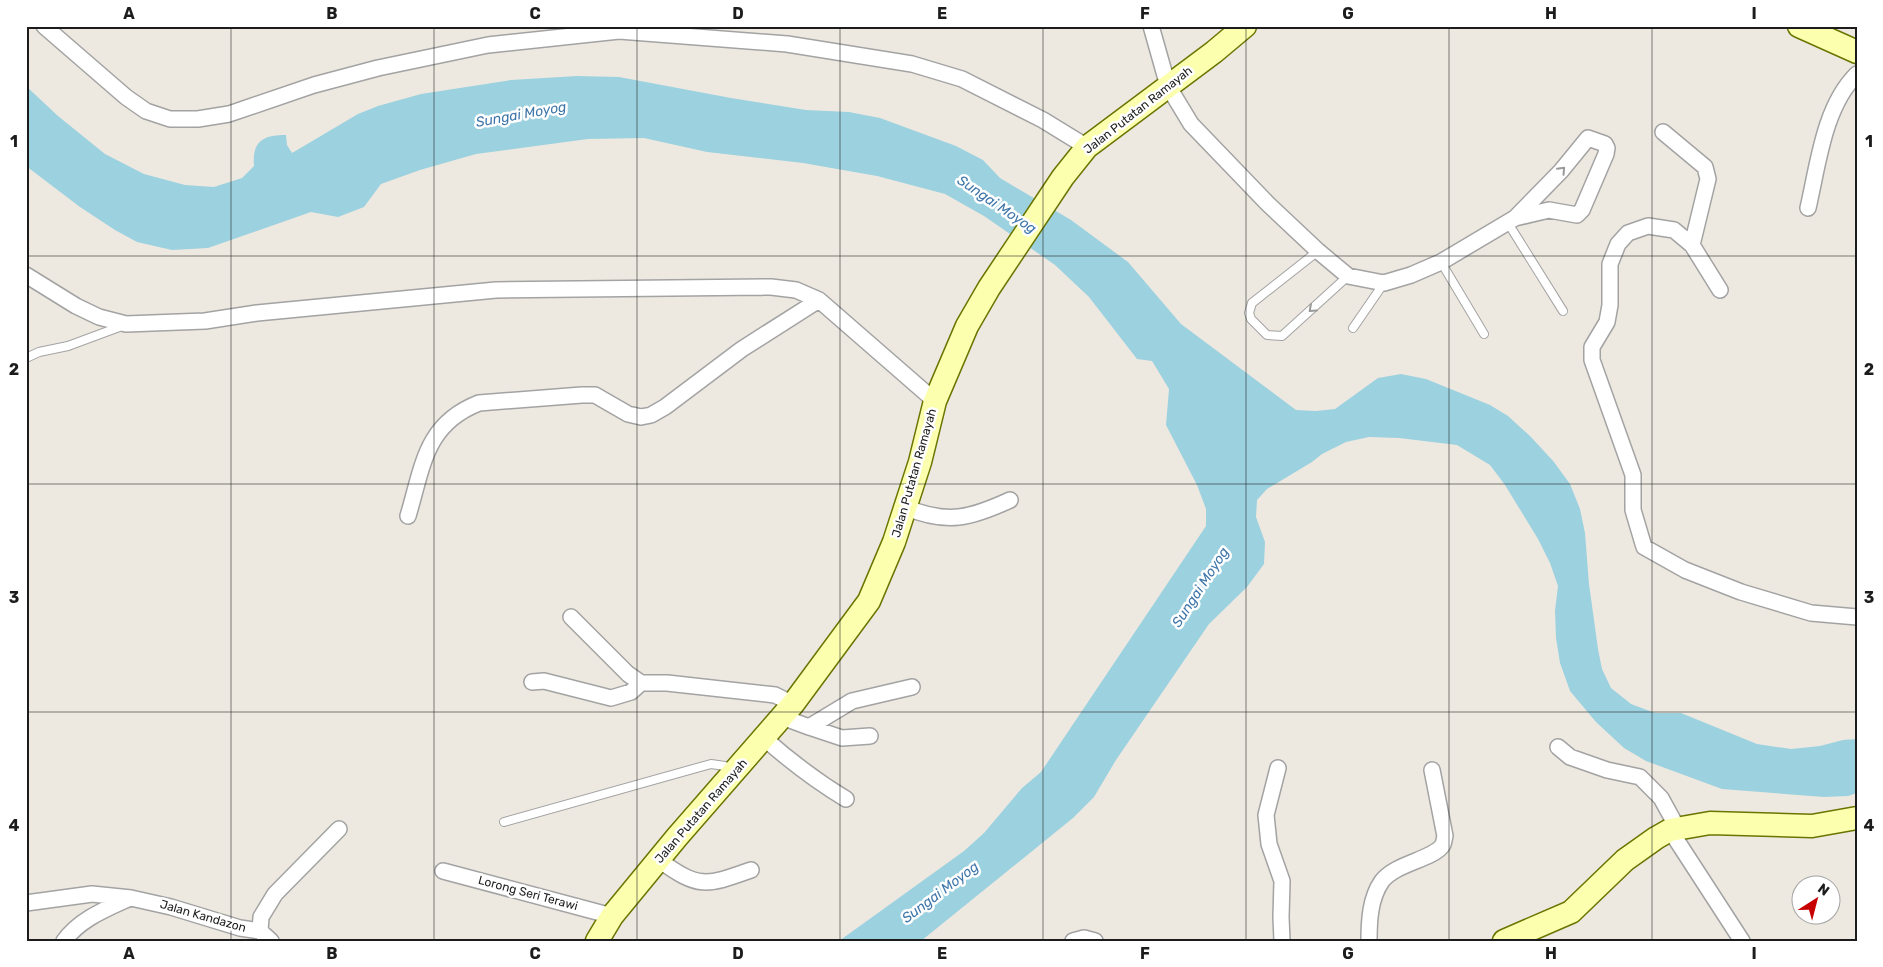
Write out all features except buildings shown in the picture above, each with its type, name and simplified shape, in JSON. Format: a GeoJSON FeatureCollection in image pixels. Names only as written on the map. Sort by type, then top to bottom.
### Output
{"type":"FeatureCollection","features":[{"type":"Feature","properties":{"kind":"main road","name":"Jalan Putatan Ramayah"},"geometry":{"type":"LineString","coordinates":[[597,941],[612,916],[788,710],[869,601],[894,542],[906,507],[920,462],[935,401],[967,326],[989,288],[1063,177],[1087,147],[1214,52],[1245,26]]}},
{"type":"Feature","properties":{"kind":"main road"},"geometry":{"type":"LineString","coordinates":[[1800,26],[1857,52]]}},
{"type":"Feature","properties":{"kind":"main road"},"geometry":{"type":"LineString","coordinates":[[1504,941],[1570,912],[1625,860],[1656,838],[1674,830],[1710,823],[1812,826],[1857,818]]}},
{"type":"Feature","properties":{"kind":"street"},"geometry":{"type":"LineString","coordinates":[[44,26],[126,97],[146,111],[170,119],[198,119],[229,114],[314,85],[369,70],[488,45],[619,31],[787,44],[912,64],[962,79],[1043,120],[1087,147]]}},
{"type":"Feature","properties":{"kind":"street"},"geometry":{"type":"LineString","coordinates":[[1151,26],[1168,86],[1191,124],[1222,158],[1318,251],[1348,276],[1384,283],[1411,275],[1441,262],[1511,220],[1542,191],[1588,138],[1605,144],[1607,148],[1606,154],[1582,210],[1577,215],[1549,210],[1511,220]]}},
{"type":"Feature","properties":{"kind":"street"},"geometry":{"type":"LineString","coordinates":[[1808,208],[1829,121],[1838,98],[1857,74]]}},
{"type":"Feature","properties":{"kind":"street"},"geometry":{"type":"LineString","coordinates":[[1663,132],[1705,167],[1708,179],[1692,245]]}},
{"type":"Feature","properties":{"kind":"street"},"geometry":{"type":"LineString","coordinates":[[1542,191],[1549,210]]}},
{"type":"Feature","properties":{"kind":"street"},"geometry":{"type":"LineString","coordinates":[[1720,290],[1692,245],[1674,230],[1648,226],[1628,233],[1618,244],[1610,264],[1610,305],[1607,322],[1592,347],[1592,360],[1633,475],[1633,510],[1644,547],[1685,570],[1741,592],[1811,613],[1857,617]]}},
{"type":"Feature","properties":{"kind":"street"},"geometry":{"type":"LineString","coordinates":[[26,275],[76,306],[99,317],[126,324],[204,320],[257,313],[515,290],[770,287],[796,290],[819,300],[935,401]]}},
{"type":"Feature","properties":{"kind":"street"},"geometry":{"type":"LineString","coordinates":[[408,516],[429,445],[441,428],[466,408],[479,402],[595,395],[628,414],[641,417],[651,415],[665,408],[742,349],[819,300]]}},
{"type":"Feature","properties":{"kind":"street"},"geometry":{"type":"LineString","coordinates":[[906,507],[925,515],[951,518],[980,514],[1010,500]]}},
{"type":"Feature","properties":{"kind":"street"},"geometry":{"type":"LineString","coordinates":[[571,617],[628,674],[641,683],[666,683],[775,695],[788,710],[809,727],[842,738],[870,736]]}},
{"type":"Feature","properties":{"kind":"street"},"geometry":{"type":"LineString","coordinates":[[532,682],[544,681],[612,698],[630,692],[641,683]]}},
{"type":"Feature","properties":{"kind":"street"},"geometry":{"type":"LineString","coordinates":[[809,727],[852,700],[912,687]]}},
{"type":"Feature","properties":{"kind":"street"},"geometry":{"type":"LineString","coordinates":[[764,738],[789,761],[846,799]]}},
{"type":"Feature","properties":{"kind":"street"},"geometry":{"type":"LineString","coordinates":[[1558,747],[1570,757],[1607,770],[1640,777],[1662,798],[1674,830],[1742,941]]}},
{"type":"Feature","properties":{"kind":"street"},"geometry":{"type":"LineString","coordinates":[[1278,768],[1266,814],[1269,844],[1282,881],[1282,941]]}},
{"type":"Feature","properties":{"kind":"street"},"geometry":{"type":"LineString","coordinates":[[1370,941],[1369,921],[1371,906],[1381,882],[1388,875],[1443,846],[1445,836],[1432,770]]}},
{"type":"Feature","properties":{"kind":"street"},"geometry":{"type":"LineString","coordinates":[[260,930],[261,917],[275,894],[339,829]]}},
{"type":"Feature","properties":{"kind":"street"},"geometry":{"type":"LineString","coordinates":[[659,860],[679,875],[695,882],[721,881],[751,870]]}},
{"type":"Feature","properties":{"kind":"street","name":"Lorong Seri Terawi"},"geometry":{"type":"LineString","coordinates":[[443,871],[612,916]]}},
{"type":"Feature","properties":{"kind":"street","name":"Jalan Kandazon"},"geometry":{"type":"LineString","coordinates":[[26,903],[92,894],[131,898],[171,907],[240,928],[260,930],[271,941]]}},
{"type":"Feature","properties":{"kind":"street"},"geometry":{"type":"LineString","coordinates":[[64,941],[81,923],[131,898]]}},
{"type":"Feature","properties":{"kind":"street"},"geometry":{"type":"LineString","coordinates":[[1073,941],[1084,938],[1095,941]]}},
{"type":"Feature","properties":{"kind":"lane"},"geometry":{"type":"LineString","coordinates":[[1511,220],[1562,311]]}},
{"type":"Feature","properties":{"kind":"lane"},"geometry":{"type":"LineString","coordinates":[[1318,251],[1252,303],[1249,313],[1251,319],[1268,335],[1282,336],[1348,276]]}},
{"type":"Feature","properties":{"kind":"lane"},"geometry":{"type":"LineString","coordinates":[[1441,262],[1484,334]]}},
{"type":"Feature","properties":{"kind":"lane"},"geometry":{"type":"LineString","coordinates":[[1352,328],[1384,283]]}},
{"type":"Feature","properties":{"kind":"lane"},"geometry":{"type":"LineString","coordinates":[[26,358],[39,352],[68,346],[126,324]]}},
{"type":"Feature","properties":{"kind":"lane"},"geometry":{"type":"LineString","coordinates":[[504,822],[711,764],[725,766],[736,771]]}},
{"type":"Feature","properties":{"kind":"water","name":"Sungai Moyog"},"geometry":{"type":"Polygon","coordinates":[[[577,76],[619,77],[806,110],[849,112],[880,118],[956,146],[983,160],[1000,178],[1071,220],[1128,262],[1181,324],[1296,410],[1316,411],[1335,409],[1378,378],[1401,374],[1426,379],[1490,405],[1508,416],[1531,437],[1554,462],[1570,484],[1580,509],[1585,533],[1589,584],[1602,669],[1611,688],[1631,704],[1655,713],[1681,713],[1757,744],[1791,749],[1857,739],[1857,793],[1848,796],[1824,797],[1722,789],[1646,761],[1624,748],[1596,722],[1570,691],[1560,663],[1556,638],[1555,611],[1558,586],[1550,563],[1538,539],[1505,485],[1490,465],[1457,445],[1399,438],[1369,437],[1346,442],[1322,454],[1267,489],[1257,500],[1256,517],[1265,542],[1264,564],[1247,587],[1209,624],[1116,760],[1094,797],[1073,818],[921,941],[839,941],[964,851],[984,833],[1022,788],[1041,772],[1206,526],[1206,509],[1197,485],[1166,425],[1169,389],[1152,361],[1137,359],[1089,297],[1055,265],[984,216],[945,194],[877,176],[803,163],[707,152],[644,138],[588,139],[476,154],[420,170],[381,184],[364,207],[338,217],[311,212],[208,248],[172,250],[137,242],[115,230],[80,207],[26,166],[26,86],[58,116],[105,154],[144,174],[185,185],[214,187],[242,178],[254,166],[257,146],[265,138],[271,136],[286,135],[287,145],[292,153],[358,114],[378,106],[421,94],[511,80],[577,76]]]}}]}
